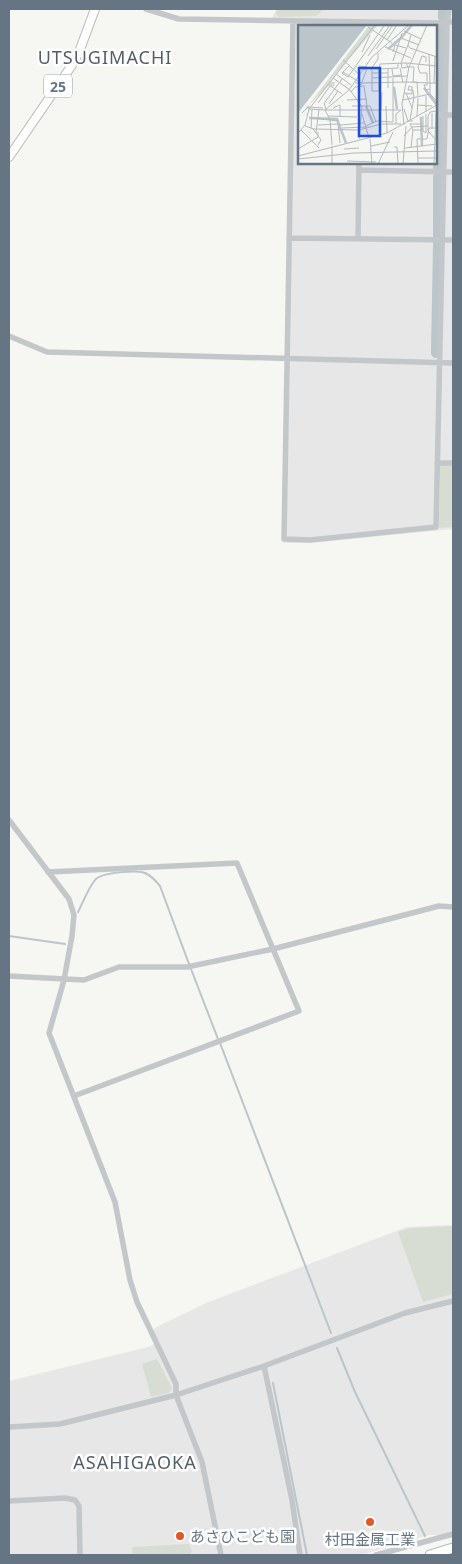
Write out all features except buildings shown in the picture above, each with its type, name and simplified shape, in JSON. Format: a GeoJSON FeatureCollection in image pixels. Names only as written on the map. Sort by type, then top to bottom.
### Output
{"type":"FeatureCollection","features":[{"type":"Feature","properties":{"kind":"highway"},"geometry":{"type":"LineString","coordinates":[[430,1555],[453,1548]]}},
{"type":"Feature","properties":{"kind":"main road","name":"25"},"geometry":{"type":"LineString","coordinates":[[9,158],[72,65],[79,52],[95,9]]}},
{"type":"Feature","properties":{"kind":"street"},"geometry":{"type":"LineString","coordinates":[[146,9],[179,20],[361,24],[450,22]]}},
{"type":"Feature","properties":{"kind":"street"},"geometry":{"type":"LineString","coordinates":[[293,22],[284,539],[310,540],[436,527],[449,9]]}},
{"type":"Feature","properties":{"kind":"street"},"geometry":{"type":"LineString","coordinates":[[291,113],[298,113]]}},
{"type":"Feature","properties":{"kind":"street"},"geometry":{"type":"LineString","coordinates":[[437,114],[453,115]]}},
{"type":"Feature","properties":{"kind":"street"},"geometry":{"type":"LineString","coordinates":[[358,239],[359,164]]}},
{"type":"Feature","properties":{"kind":"street"},"geometry":{"type":"LineString","coordinates":[[359,170],[453,172]]}},
{"type":"Feature","properties":{"kind":"street"},"geometry":{"type":"LineString","coordinates":[[289,238],[453,240]]}},
{"type":"Feature","properties":{"kind":"street"},"geometry":{"type":"LineString","coordinates":[[9,336],[47,352],[453,363]]}},
{"type":"Feature","properties":{"kind":"street"},"geometry":{"type":"LineString","coordinates":[[437,463],[453,463]]}},
{"type":"Feature","properties":{"kind":"street"},"geometry":{"type":"LineString","coordinates":[[9,820],[69,899],[74,915],[64,980],[50,1033],[115,1202],[130,1280],[137,1302],[176,1384],[176,1396],[202,1462],[220,1555]]}},
{"type":"Feature","properties":{"kind":"street"},"geometry":{"type":"LineString","coordinates":[[48,872],[237,863],[299,1011],[74,1096]]}},
{"type":"Feature","properties":{"kind":"street"},"geometry":{"type":"LineString","coordinates":[[9,976],[84,980],[119,967],[190,966],[273,949],[438,906],[453,907]]}},
{"type":"Feature","properties":{"kind":"street"},"geometry":{"type":"LineString","coordinates":[[9,1426],[60,1424],[176,1396],[264,1366],[405,1313],[453,1301]]}},
{"type":"Feature","properties":{"kind":"street"},"geometry":{"type":"LineString","coordinates":[[264,1366],[292,1500],[300,1555]]}},
{"type":"Feature","properties":{"kind":"street"},"geometry":{"type":"LineString","coordinates":[[9,1501],[65,1498],[74,1500],[79,1506],[80,1555]]}},
{"type":"Feature","properties":{"kind":"street"},"geometry":{"type":"LineString","coordinates":[[376,1555],[453,1534]]}},
{"type":"Feature","properties":{"kind":"shaded area"},"geometry":{"type":"Polygon","coordinates":[[[277,9],[453,9],[453,529],[310,543],[284,543],[296,19],[271,19],[277,9]]]}},
{"type":"Feature","properties":{"kind":"shaded area"},"geometry":{"type":"Polygon","coordinates":[[[279,9],[322,9],[322,11],[316,16],[279,17],[275,13],[279,9]]]}},
{"type":"Feature","properties":{"kind":"shaded area"},"geometry":{"type":"Polygon","coordinates":[[[440,465],[453,466],[453,527],[439,528],[440,465]]]}},
{"type":"Feature","properties":{"kind":"shaded area"},"geometry":{"type":"Polygon","coordinates":[[[453,1225],[453,1531],[441,1535],[429,1535],[361,1555],[9,1555],[9,1381],[148,1347],[158,1342],[153,1332],[155,1328],[206,1303],[407,1227],[453,1225]]]}},
{"type":"Feature","properties":{"kind":"shaded area"},"geometry":{"type":"Polygon","coordinates":[[[453,1226],[453,1294],[423,1302],[398,1232],[410,1228],[453,1226]]]}},
{"type":"Feature","properties":{"kind":"shaded area"},"geometry":{"type":"Polygon","coordinates":[[[157,1359],[172,1388],[169,1393],[151,1397],[142,1364],[157,1359]]]}},
{"type":"Feature","properties":{"kind":"shaded area"},"geometry":{"type":"Polygon","coordinates":[[[189,1544],[192,1551],[190,1555],[133,1555],[132,1547],[189,1544]]]}},
{"type":"Feature","properties":{"kind":"waterway"},"geometry":{"type":"LineString","coordinates":[[443,9],[443,17]]}},
{"type":"Feature","properties":{"kind":"waterway"},"geometry":{"type":"LineString","coordinates":[[440,110],[442,27]]}},
{"type":"Feature","properties":{"kind":"waterway"},"geometry":{"type":"LineString","coordinates":[[438,170],[440,119]]}},
{"type":"Feature","properties":{"kind":"waterway"},"geometry":{"type":"LineString","coordinates":[[438,177],[438,238]]}},
{"type":"Feature","properties":{"kind":"waterway"},"geometry":{"type":"LineString","coordinates":[[436,353],[438,245]]}},
{"type":"Feature","properties":{"kind":"waterway"},"geometry":{"type":"LineString","coordinates":[[78,912],[90,887],[99,877],[119,872],[145,873],[152,877],[160,886],[189,964]]}},
{"type":"Feature","properties":{"kind":"waterway"},"geometry":{"type":"LineString","coordinates":[[9,936],[65,944]]}},
{"type":"Feature","properties":{"kind":"waterway"},"geometry":{"type":"LineString","coordinates":[[191,969],[218,1039]]}},
{"type":"Feature","properties":{"kind":"waterway"},"geometry":{"type":"LineString","coordinates":[[220,1043],[331,1333]]}},
{"type":"Feature","properties":{"kind":"waterway"},"geometry":{"type":"LineString","coordinates":[[337,1348],[355,1392],[425,1536]]}},
{"type":"Feature","properties":{"kind":"waterway"},"geometry":{"type":"LineString","coordinates":[[273,1383],[307,1555]]}},
{"type":"Feature","properties":{"kind":"place","name":"村田金属工業"},"geometry":{"type":"Point","coordinates":[370,1522]}},
{"type":"Feature","properties":{"kind":"place","name":"あさひこども園"},"geometry":{"type":"Point","coordinates":[180,1536]}},
{"type":"Feature","properties":{"kind":"district","name":"UTSUGIMACHI"},"geometry":{"type":"Point","coordinates":[105,57]}},
{"type":"Feature","properties":{"kind":"district","name":"ASAHIGAOKA"},"geometry":{"type":"Point","coordinates":[135,1462]}}]}
